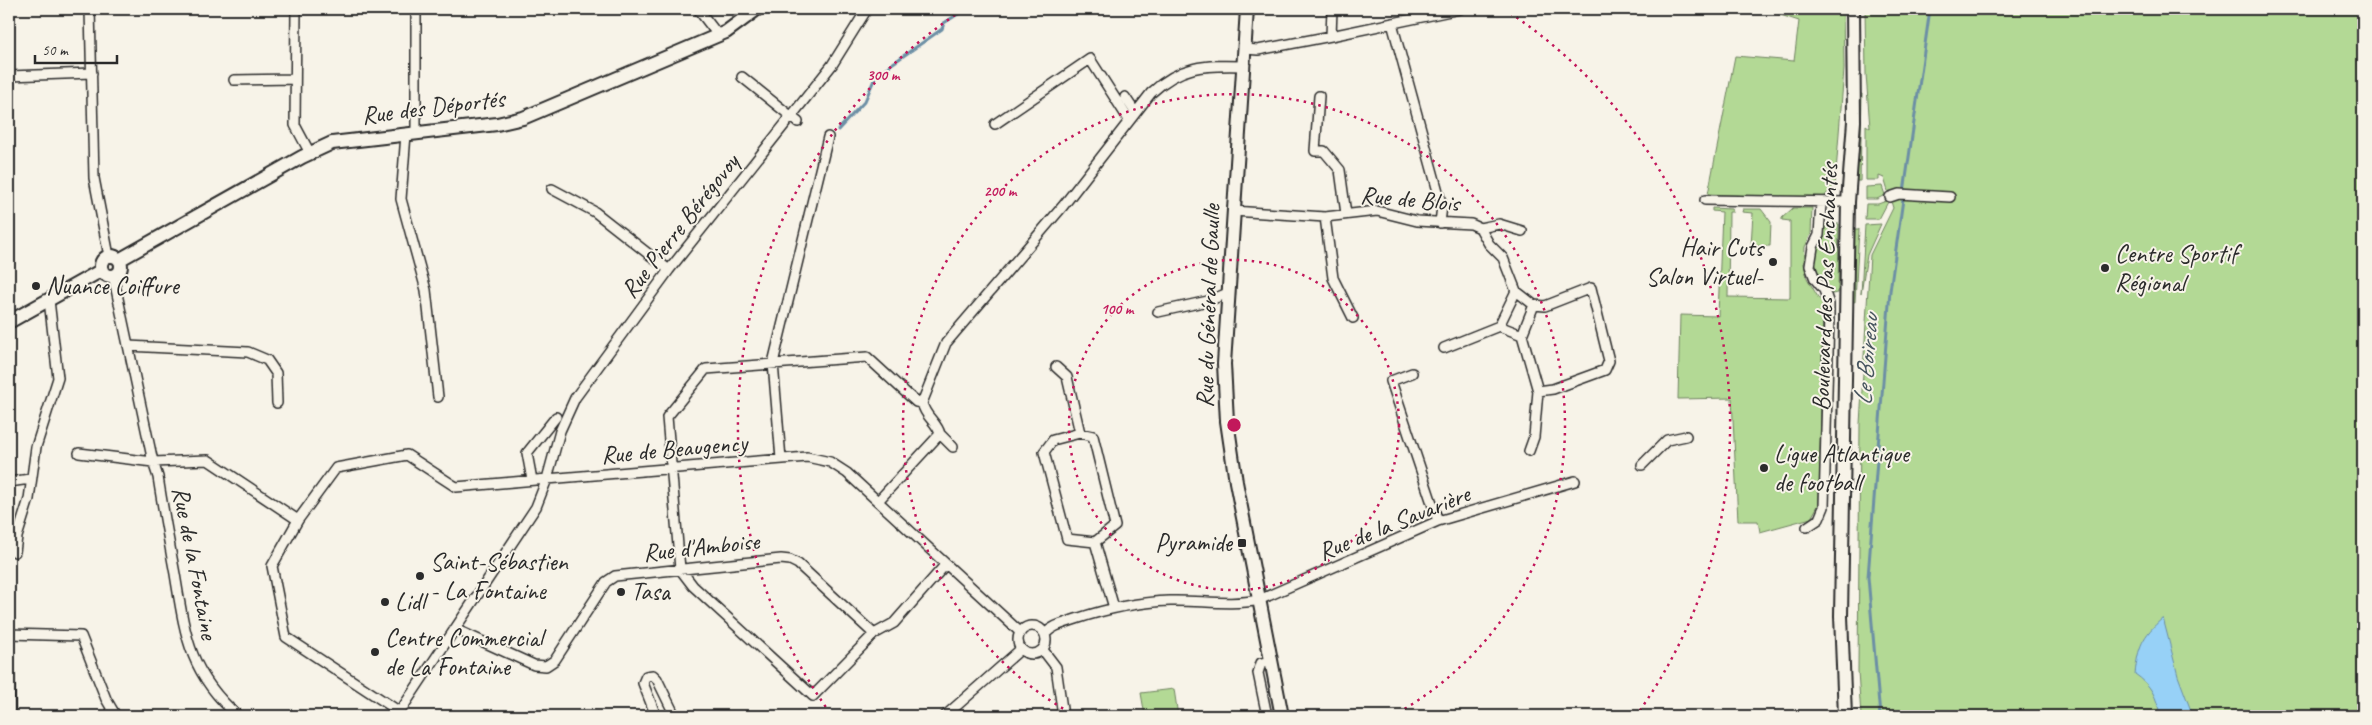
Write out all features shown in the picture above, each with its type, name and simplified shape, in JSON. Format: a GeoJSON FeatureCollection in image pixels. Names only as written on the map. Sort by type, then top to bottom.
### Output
{"type":"FeatureCollection","features":[{"type":"Feature","properties":{"kind":"street"},"geometry":{"type":"LineString","coordinates":[[9,321],[107,273],[120,270],[114,258],[94,178],[90,9]]}},
{"type":"Feature","properties":{"kind":"street"},"geometry":{"type":"LineString","coordinates":[[296,9],[295,125],[310,153]]}},
{"type":"Feature","properties":{"kind":"street"},"geometry":{"type":"LineString","coordinates":[[416,9],[411,133],[401,199],[426,290],[438,397]]}},
{"type":"Feature","properties":{"kind":"street"},"geometry":{"type":"LineString","coordinates":[[698,9],[718,36]]}},
{"type":"Feature","properties":{"kind":"street","name":"Rue des Déportés"},"geometry":{"type":"LineString","coordinates":[[114,258],[332,143],[497,124],[522,118],[718,36],[739,24],[757,9]]}},
{"type":"Feature","properties":{"kind":"street","name":"Rue Pierre Bérégovoy"},"geometry":{"type":"LineString","coordinates":[[547,480],[560,431],[575,398],[669,270],[794,120],[832,65],[867,9]]}},
{"type":"Feature","properties":{"kind":"street","name":"Rue du Général de Gaulle"},"geometry":{"type":"LineString","coordinates":[[1247,9],[1224,364],[1227,422],[1282,716]]}},
{"type":"Feature","properties":{"kind":"street"},"geometry":{"type":"LineString","coordinates":[[1331,36],[1332,9]]}},
{"type":"Feature","properties":{"kind":"street"},"geometry":{"type":"LineString","coordinates":[[1245,49],[1258,50],[1460,9]]}},
{"type":"Feature","properties":{"kind":"street","name":"Boulevard des Pas Enchantés"},"geometry":{"type":"LineString","coordinates":[[1845,716],[1840,616],[1848,202],[1854,121],[1853,9]]}},
{"type":"Feature","properties":{"kind":"street"},"geometry":{"type":"LineString","coordinates":[[1392,23],[1442,206],[1440,223]]}},
{"type":"Feature","properties":{"kind":"street"},"geometry":{"type":"LineString","coordinates":[[995,124],[1090,59],[1129,120]]}},
{"type":"Feature","properties":{"kind":"street"},"geometry":{"type":"LineString","coordinates":[[953,447],[924,414],[922,403],[946,343],[1063,206],[1135,112],[1166,80],[1182,71],[1204,65],[1243,66]]}},
{"type":"Feature","properties":{"kind":"street"},"geometry":{"type":"LineString","coordinates":[[9,76],[92,73]]}},
{"type":"Feature","properties":{"kind":"street"},"geometry":{"type":"LineString","coordinates":[[742,77],[794,120]]}},
{"type":"Feature","properties":{"kind":"street"},"geometry":{"type":"LineString","coordinates":[[234,80],[295,80]]}},
{"type":"Feature","properties":{"kind":"street"},"geometry":{"type":"LineString","coordinates":[[1318,96],[1314,150],[1324,151],[1340,170],[1346,214]]}},
{"type":"Feature","properties":{"kind":"street"},"geometry":{"type":"LineString","coordinates":[[1126,97],[1135,112]]}},
{"type":"Feature","properties":{"kind":"street"},"geometry":{"type":"LineString","coordinates":[[781,459],[773,364],[828,137]]}},
{"type":"Feature","properties":{"kind":"street"},"geometry":{"type":"LineString","coordinates":[[552,189],[596,212],[669,270]]}},
{"type":"Feature","properties":{"kind":"street"},"geometry":{"type":"LineString","coordinates":[[1895,195],[1938,194],[1950,197]]}},
{"type":"Feature","properties":{"kind":"street"},"geometry":{"type":"LineString","coordinates":[[1705,200],[1848,202]]}},
{"type":"Feature","properties":{"kind":"street","name":"Boulevard des Pas Enchantés"},"geometry":{"type":"LineString","coordinates":[[1807,527],[1819,519],[1824,507],[1829,315],[1824,290],[1811,272],[1810,259],[1819,235],[1821,203]]}},
{"type":"Feature","properties":{"kind":"street","name":"Rue de Blois"},"geometry":{"type":"LineString","coordinates":[[1233,211],[1325,217],[1377,211],[1417,221],[1471,224],[1480,228],[1500,224],[1522,231]]}},
{"type":"Feature","properties":{"kind":"street"},"geometry":{"type":"LineString","coordinates":[[1325,217],[1333,278],[1353,318]]}},
{"type":"Feature","properties":{"kind":"street"},"geometry":{"type":"LineString","coordinates":[[1480,228],[1489,244],[1503,258],[1516,292],[1534,305],[1545,306],[1591,288],[1609,361],[1605,370],[1553,388],[1538,391]]}},
{"type":"Feature","properties":{"kind":"street"},"geometry":{"type":"LineString","coordinates":[[107,273],[102,261],[114,258]]}},
{"type":"Feature","properties":{"kind":"street","name":"Rue de la Fontaine"},"geometry":{"type":"LineString","coordinates":[[107,273],[128,346],[153,462],[158,477],[186,639],[205,678],[227,707],[238,716]]}},
{"type":"Feature","properties":{"kind":"street"},"geometry":{"type":"LineString","coordinates":[[1444,348],[1499,326],[1516,292]]}},
{"type":"Feature","properties":{"kind":"street"},"geometry":{"type":"LineString","coordinates":[[1158,312],[1208,301],[1228,293]]}},
{"type":"Feature","properties":{"kind":"street"},"geometry":{"type":"LineString","coordinates":[[15,552],[17,537],[28,499],[36,447],[58,378],[50,300]]}},
{"type":"Feature","properties":{"kind":"street"},"geometry":{"type":"LineString","coordinates":[[1529,451],[1534,438],[1538,391],[1522,335],[1534,305]]}},
{"type":"Feature","properties":{"kind":"street"},"geometry":{"type":"LineString","coordinates":[[1499,326],[1522,335]]}},
{"type":"Feature","properties":{"kind":"street"},"geometry":{"type":"LineString","coordinates":[[128,346],[248,352],[267,360],[276,373],[277,403]]}},
{"type":"Feature","properties":{"kind":"street"},"geometry":{"type":"LineString","coordinates":[[922,403],[916,402],[867,358],[706,369],[667,417],[680,569],[693,586],[813,696],[874,634],[894,623],[946,564]]}},
{"type":"Feature","properties":{"kind":"street"},"geometry":{"type":"LineString","coordinates":[[1056,367],[1067,377],[1080,433]]}},
{"type":"Feature","properties":{"kind":"street"},"geometry":{"type":"LineString","coordinates":[[1412,373],[1391,381],[1438,521]]}},
{"type":"Feature","properties":{"kind":"street"},"geometry":{"type":"LineString","coordinates":[[532,480],[527,453],[556,417]]}},
{"type":"Feature","properties":{"kind":"street"},"geometry":{"type":"LineString","coordinates":[[1080,433],[1093,436],[1115,526],[1095,542],[1067,539],[1044,452],[1053,440],[1080,433]]}},
{"type":"Feature","properties":{"kind":"street"},"geometry":{"type":"LineString","coordinates":[[878,502],[940,434]]}},
{"type":"Feature","properties":{"kind":"street"},"geometry":{"type":"LineString","coordinates":[[1642,465],[1666,440],[1686,436]]}},
{"type":"Feature","properties":{"kind":"street","name":"Rue de la Fontaine"},"geometry":{"type":"LineString","coordinates":[[79,453],[153,462]]}},
{"type":"Feature","properties":{"kind":"street","name":"Rue de Beaugency"},"geometry":{"type":"LineString","coordinates":[[398,714],[286,637],[272,566],[298,520],[336,468],[407,455],[456,487],[807,457],[830,462],[847,473],[1020,632]]}},
{"type":"Feature","properties":{"kind":"street"},"geometry":{"type":"LineString","coordinates":[[153,462],[208,460],[298,520]]}},
{"type":"Feature","properties":{"kind":"street"},"geometry":{"type":"LineString","coordinates":[[9,482],[30,479]]}},
{"type":"Feature","properties":{"kind":"street"},"geometry":{"type":"LineString","coordinates":[[398,714],[536,507],[547,480]]}},
{"type":"Feature","properties":{"kind":"street","name":"Rue de la Savarière"},"geometry":{"type":"LineString","coordinates":[[1045,634],[1050,628],[1114,608],[1170,601],[1242,604],[1259,600],[1438,521],[1576,481]]}},
{"type":"Feature","properties":{"kind":"street"},"geometry":{"type":"LineString","coordinates":[[1095,542],[1114,608]]}},
{"type":"Feature","properties":{"kind":"street","name":"Rue d'Amboise"},"geometry":{"type":"LineString","coordinates":[[455,629],[534,665],[546,666],[555,660],[606,582],[615,576],[790,560],[798,564],[874,634]]}},
{"type":"Feature","properties":{"kind":"street"},"geometry":{"type":"LineString","coordinates":[[1033,626],[1041,629],[1045,634],[1046,642],[1042,650],[1030,654],[1021,649],[1018,641],[1020,632],[1026,628],[1033,626]]}},
{"type":"Feature","properties":{"kind":"street"},"geometry":{"type":"LineString","coordinates":[[9,634],[81,636],[106,699],[116,716]]}},
{"type":"Feature","properties":{"kind":"street"},"geometry":{"type":"LineString","coordinates":[[945,716],[1021,649]]}},
{"type":"Feature","properties":{"kind":"street"},"geometry":{"type":"LineString","coordinates":[[1042,650],[1056,667],[1063,716]]}},
{"type":"Feature","properties":{"kind":"street"},"geometry":{"type":"LineString","coordinates":[[9,656],[10,716]]}},
{"type":"Feature","properties":{"kind":"street"},"geometry":{"type":"LineString","coordinates":[[1267,716],[1258,673],[1261,663],[1271,662]]}},
{"type":"Feature","properties":{"kind":"street"},"geometry":{"type":"LineString","coordinates":[[656,716],[643,684],[646,676],[653,675],[657,678],[675,716]]}},
{"type":"Feature","properties":{"kind":"green space"},"geometry":{"type":"Polygon","coordinates":[[[1762,9],[1843,9],[1844,69],[1835,185],[1822,199],[1708,194],[1735,56],[1794,61],[1799,21],[1762,9]]]}},
{"type":"Feature","properties":{"kind":"green space"},"geometry":{"type":"Polygon","coordinates":[[[1865,9],[2363,9],[2363,716],[1861,716],[1858,671],[1860,424],[1870,255],[1893,208],[1884,178],[1879,176],[1879,180],[1866,180],[1866,125],[1870,128],[1866,74],[1865,9]]]}},
{"type":"Feature","properties":{"kind":"green space"},"geometry":{"type":"Polygon","coordinates":[[[1857,94],[1862,94],[1860,181],[1854,181],[1857,94]]]}},
{"type":"Feature","properties":{"kind":"green space"},"geometry":{"type":"Polygon","coordinates":[[[1882,186],[1885,195],[1877,199],[1866,199],[1866,187],[1882,186]]]}},
{"type":"Feature","properties":{"kind":"green space"},"geometry":{"type":"Polygon","coordinates":[[[1889,200],[1879,219],[1865,219],[1866,204],[1878,204],[1889,200]]]}},
{"type":"Feature","properties":{"kind":"green space"},"geometry":{"type":"Polygon","coordinates":[[[1712,208],[1731,209],[1733,212],[1729,212],[1728,297],[1790,298],[1790,221],[1782,220],[1782,218],[1793,208],[1812,208],[1811,234],[1805,247],[1804,264],[1807,278],[1819,299],[1823,299],[1819,504],[1811,518],[1760,532],[1758,521],[1738,521],[1732,398],[1678,399],[1680,315],[1718,316],[1722,212],[1712,211],[1712,208]]]}},
{"type":"Feature","properties":{"kind":"green space"},"geometry":{"type":"Polygon","coordinates":[[[1743,209],[1761,209],[1771,222],[1770,246],[1751,246],[1753,213],[1742,212],[1743,209]]]}},
{"type":"Feature","properties":{"kind":"green space"},"geometry":{"type":"Polygon","coordinates":[[[1824,224],[1839,224],[1838,293],[1832,294],[1819,274],[1815,261],[1824,224]]]}},
{"type":"Feature","properties":{"kind":"green space"},"geometry":{"type":"Polygon","coordinates":[[[1881,224],[1867,255],[1861,294],[1865,225],[1881,224]]]}},
{"type":"Feature","properties":{"kind":"green space"},"geometry":{"type":"Polygon","coordinates":[[[1853,229],[1859,229],[1855,302],[1852,301],[1853,229]]]}},
{"type":"Feature","properties":{"kind":"green space"},"geometry":{"type":"Polygon","coordinates":[[[1174,689],[1178,716],[1145,716],[1141,693],[1174,689]]]}},
{"type":"Feature","properties":{"kind":"water"},"geometry":{"type":"Polygon","coordinates":[[[2163,618],[2178,676],[2193,716],[2160,716],[2152,692],[2135,674],[2142,643],[2150,631],[2163,618]]]}},
{"type":"Feature","properties":{"kind":"waterway"},"geometry":{"type":"LineString","coordinates":[[838,130],[865,101],[876,75],[942,29],[944,23],[966,9]]}},
{"type":"Feature","properties":{"kind":"waterway","name":"Le Boireau"},"geometry":{"type":"LineString","coordinates":[[1880,716],[1868,577],[1890,291],[1930,9]]}},
{"type":"Feature","properties":{"kind":"place","name":"Hair Cuts Salon Virtuel-"},"geometry":{"type":"Point","coordinates":[1773,262]}},
{"type":"Feature","properties":{"kind":"place","name":"Centre Sportif Régional"},"geometry":{"type":"Point","coordinates":[2105,268]}},
{"type":"Feature","properties":{"kind":"place","name":"Nuance Coiffure"},"geometry":{"type":"Point","coordinates":[36,286]}},
{"type":"Feature","properties":{"kind":"place","name":"Ligue Atlantique de football"},"geometry":{"type":"Point","coordinates":[1764,468]}},
{"type":"Feature","properties":{"kind":"place","name":"Pyramide"},"geometry":{"type":"Point","coordinates":[1242,543]}},
{"type":"Feature","properties":{"kind":"place","name":"Saint-Sébastien - La Fontaine"},"geometry":{"type":"Point","coordinates":[420,576]}},
{"type":"Feature","properties":{"kind":"place","name":"Tasa"},"geometry":{"type":"Point","coordinates":[621,592]}},
{"type":"Feature","properties":{"kind":"place","name":"Lidl"},"geometry":{"type":"Point","coordinates":[385,602]}},
{"type":"Feature","properties":{"kind":"place","name":"Centre Commercial de La Fontaine"},"geometry":{"type":"Point","coordinates":[375,652]}}]}
